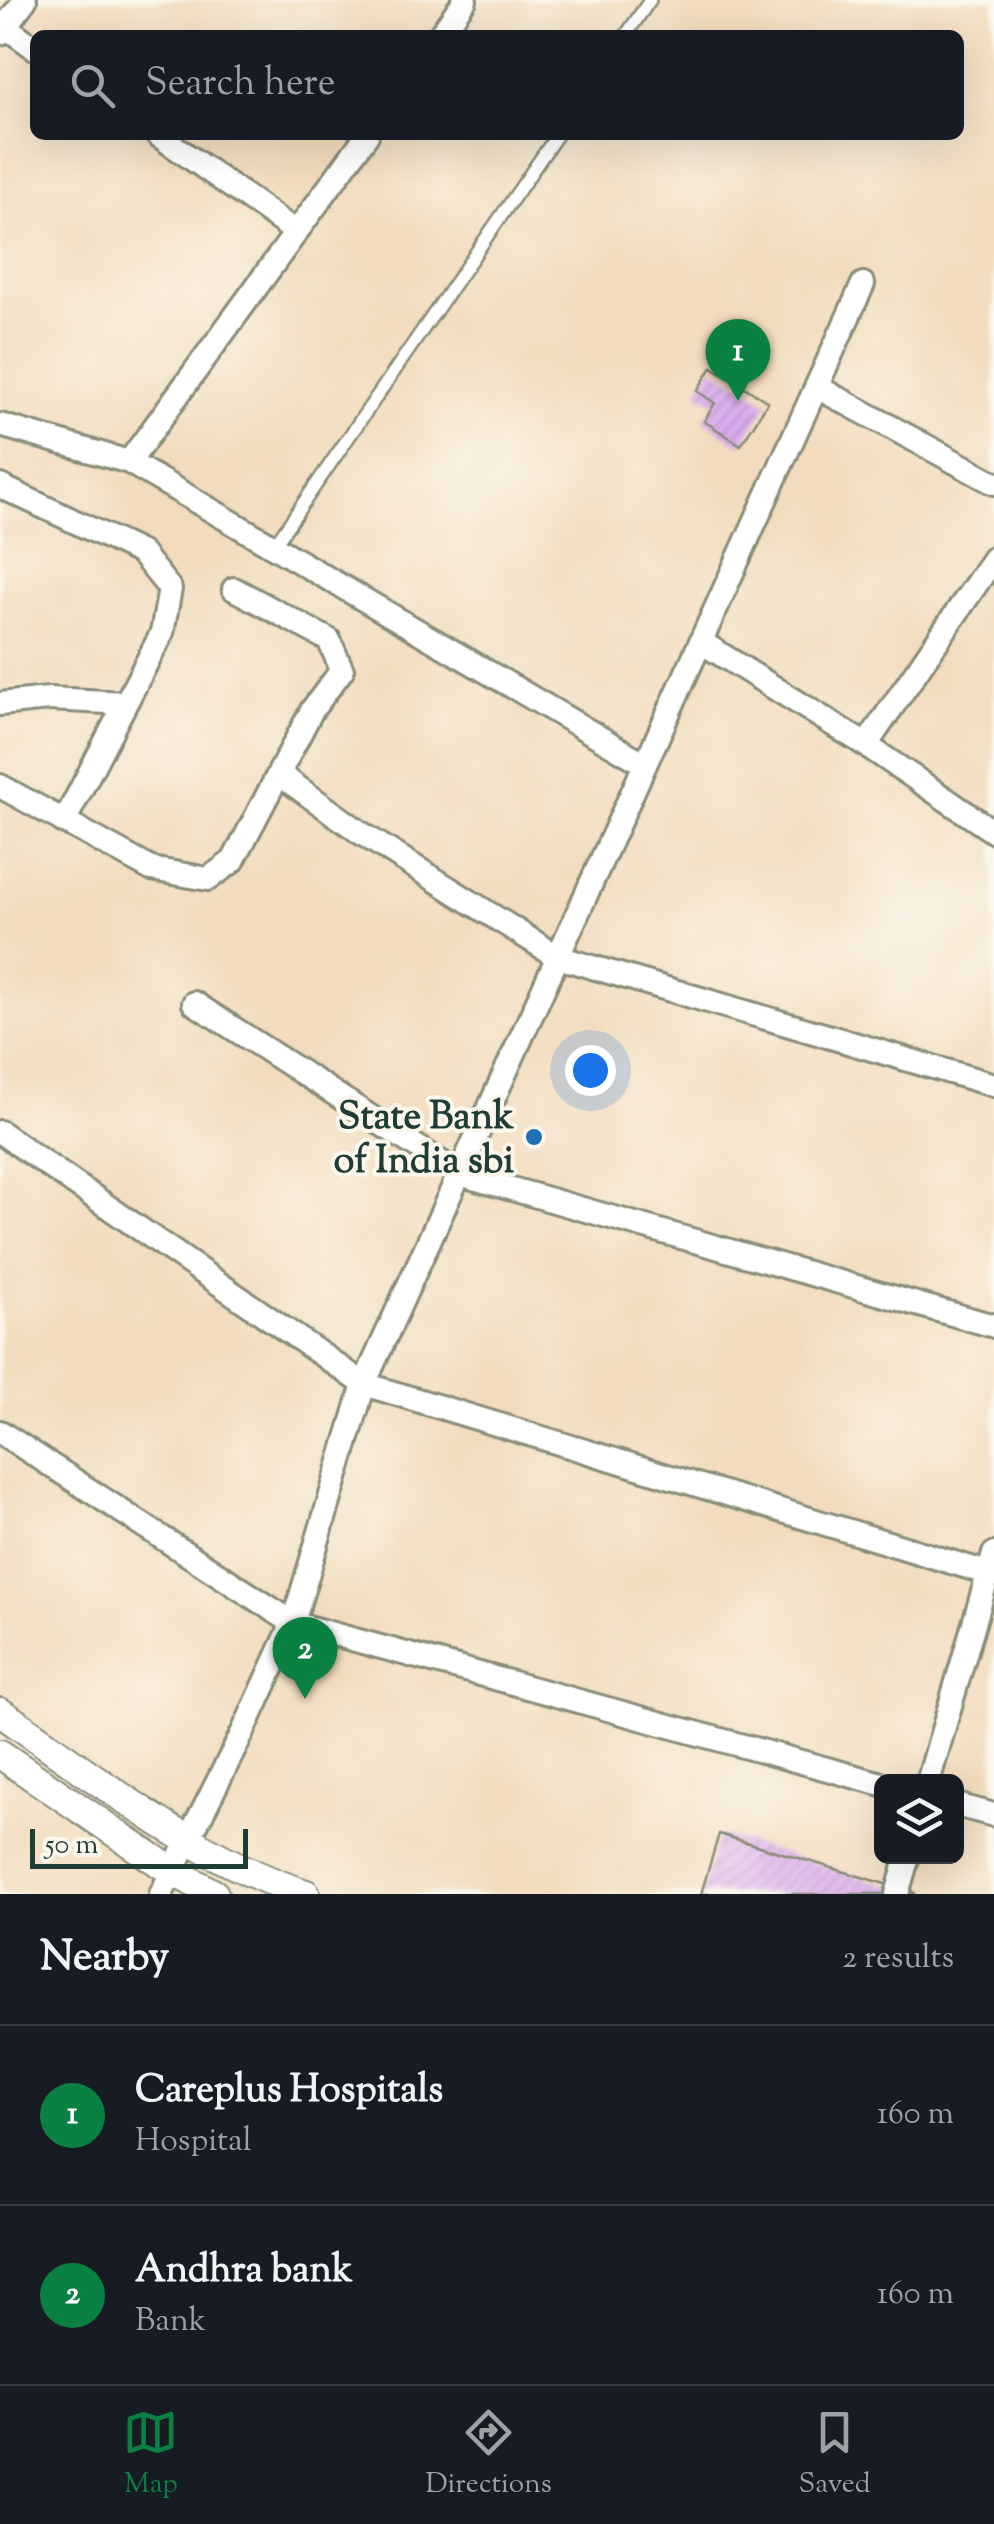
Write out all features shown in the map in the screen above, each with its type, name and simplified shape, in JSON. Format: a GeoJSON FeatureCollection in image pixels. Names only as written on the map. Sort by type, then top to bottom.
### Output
{"type":"FeatureCollection","features":[{"type":"Feature","properties":{"kind":"street"},"geometry":{"type":"LineString","coordinates":[[25,0],[2,28],[30,45]]}},
{"type":"Feature","properties":{"kind":"street"},"geometry":{"type":"LineString","coordinates":[[444,30],[465,0]]}},
{"type":"Feature","properties":{"kind":"street"},"geometry":{"type":"LineString","coordinates":[[165,140],[296,232]]}},
{"type":"Feature","properties":{"kind":"street"},"geometry":{"type":"LineString","coordinates":[[129,462],[363,140]]}},
{"type":"Feature","properties":{"kind":"street"},"geometry":{"type":"LineString","coordinates":[[167,1883],[293,1623],[364,1384],[863,284]]}},
{"type":"Feature","properties":{"kind":"street"},"geometry":{"type":"LineString","coordinates":[[816,387],[994,484]]}},
{"type":"Feature","properties":{"kind":"street"},"geometry":{"type":"LineString","coordinates":[[0,425],[129,462],[645,764]]}},
{"type":"Feature","properties":{"kind":"street"},"geometry":{"type":"LineString","coordinates":[[0,486],[141,553],[170,589],[162,634],[64,822]]}},
{"type":"Feature","properties":{"kind":"street"},"geometry":{"type":"LineString","coordinates":[[866,745],[994,558]]}},
{"type":"Feature","properties":{"kind":"street"},"geometry":{"type":"LineString","coordinates":[[0,786],[152,869],[208,878],[233,861],[312,710],[342,670],[329,640],[234,588]]}},
{"type":"Feature","properties":{"kind":"street"},"geometry":{"type":"LineString","coordinates":[[701,642],[866,745],[994,832]]}},
{"type":"Feature","properties":{"kind":"street"},"geometry":{"type":"LineString","coordinates":[[0,704],[49,699],[126,703]]}},
{"type":"Feature","properties":{"kind":"street"},"geometry":{"type":"LineString","coordinates":[[279,774],[361,832],[558,957],[994,1085]]}},
{"type":"Feature","properties":{"kind":"street"},"geometry":{"type":"LineString","coordinates":[[194,1003],[460,1174],[994,1326]]}},
{"type":"Feature","properties":{"kind":"street"},"geometry":{"type":"LineString","coordinates":[[0,1132],[364,1384],[992,1568],[930,1774]]}},
{"type":"Feature","properties":{"kind":"street"},"geometry":{"type":"LineString","coordinates":[[0,1432],[293,1623],[874,1782]]}},
{"type":"Feature","properties":{"kind":"street"},"geometry":{"type":"LineString","coordinates":[[0,1712],[188,1840],[237,1867],[306,1894]]}},
{"type":"Feature","properties":{"kind":"street"},"geometry":{"type":"LineString","coordinates":[[0,1754],[167,1883],[214,1894]]}},
{"type":"Feature","properties":{"kind":"street"},"geometry":{"type":"LineString","coordinates":[[964,1806],[994,1815]]}},
{"type":"Feature","properties":{"kind":"street"},"geometry":{"type":"LineString","coordinates":[[898,1894],[906,1864]]}},
{"type":"Feature","properties":{"kind":"lane"},"geometry":{"type":"LineString","coordinates":[[629,30],[650,0]]}},
{"type":"Feature","properties":{"kind":"lane"},"geometry":{"type":"LineString","coordinates":[[274,546],[554,140]]}},
{"type":"Feature","properties":{"kind":"building"},"geometry":{"type":"Polygon","coordinates":[[[712,367],[768,402],[741,445],[704,421],[715,403],[697,391],[712,367]]]}},
{"type":"Feature","properties":{"kind":"building"},"geometry":{"type":"Polygon","coordinates":[[[719,1834],[915,1893],[915,1894],[701,1894],[719,1834]]]}},
{"type":"Feature","properties":{"kind":"place","name":"Careplus Hospitals"},"geometry":{"type":"Point","coordinates":[738,401]}},
{"type":"Feature","properties":{"kind":"place","name":"State Bank of India sbi"},"geometry":{"type":"Point","coordinates":[534,1137]}},
{"type":"Feature","properties":{"kind":"place","name":"Andhra bank"},"geometry":{"type":"Point","coordinates":[305,1699]}}]}
